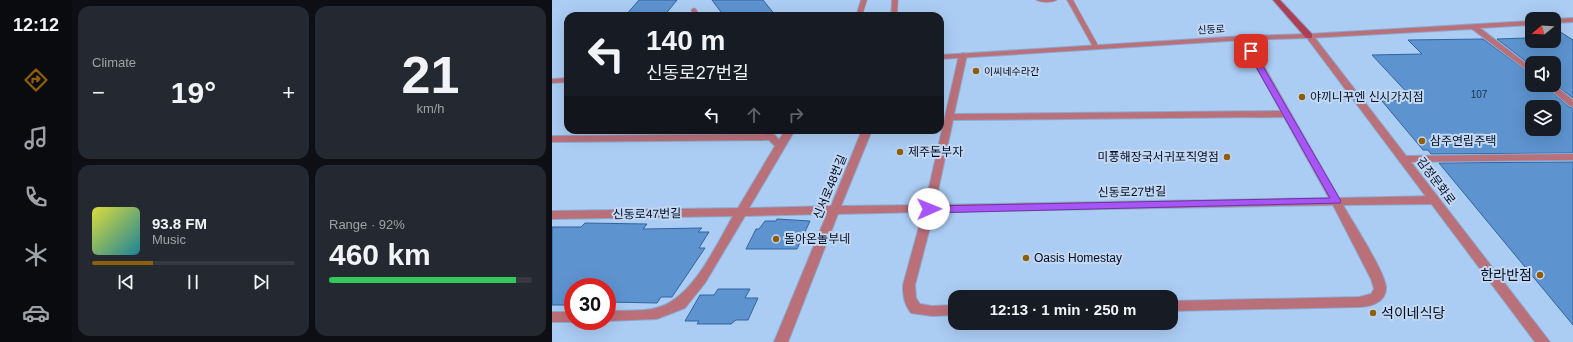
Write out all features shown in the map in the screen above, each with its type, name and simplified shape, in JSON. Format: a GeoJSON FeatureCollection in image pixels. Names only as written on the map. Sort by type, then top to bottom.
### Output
{"type":"FeatureCollection","features":[{"type":"Feature","properties":{"kind":"main road"},"geometry":{"type":"LineString","coordinates":[[1276,0],[1309,36]]}},
{"type":"Feature","properties":{"kind":"street"},"geometry":{"type":"LineString","coordinates":[[1561,21],[1573,20]]}},
{"type":"Feature","properties":{"kind":"street","name":"신동로"},"geometry":{"type":"LineString","coordinates":[[944,57],[1244,38],[1309,36],[1525,23]]}},
{"type":"Feature","properties":{"kind":"street"},"geometry":{"type":"LineString","coordinates":[[1472,26],[1525,67]]}},
{"type":"Feature","properties":{"kind":"street","name":"김정문화로"},"geometry":{"type":"LineString","coordinates":[[1309,36],[1543,342]]}},
{"type":"Feature","properties":{"kind":"street"},"geometry":{"type":"LineString","coordinates":[[1178,306],[1368,302],[1378,294],[1380,288],[1376,274],[1244,38]]}},
{"type":"Feature","properties":{"kind":"street"},"geometry":{"type":"LineString","coordinates":[[948,310],[916,309],[910,301],[909,285],[929,209],[963,55]]}},
{"type":"Feature","properties":{"kind":"street"},"geometry":{"type":"LineString","coordinates":[[552,81],[564,80]]}},
{"type":"Feature","properties":{"kind":"street"},"geometry":{"type":"LineString","coordinates":[[1558,92],[1573,104]]}},
{"type":"Feature","properties":{"kind":"street"},"geometry":{"type":"LineString","coordinates":[[949,117],[1287,114]]}},
{"type":"Feature","properties":{"kind":"street"},"geometry":{"type":"LineString","coordinates":[[616,316],[657,314],[680,304],[701,280],[788,134]]}},
{"type":"Feature","properties":{"kind":"street","name":"신서로48번길"},"geometry":{"type":"LineString","coordinates":[[781,342],[865,134]]}},
{"type":"Feature","properties":{"kind":"street"},"geometry":{"type":"LineString","coordinates":[[552,139],[772,137],[780,146]]}},
{"type":"Feature","properties":{"kind":"street"},"geometry":{"type":"LineString","coordinates":[[1403,159],[1573,156]]}},
{"type":"Feature","properties":{"kind":"street","name":"신동로27번길"},"geometry":{"type":"LineString","coordinates":[[834,212],[1434,200]]}},
{"type":"Feature","properties":{"kind":"street","name":"신동로47번길"},"geometry":{"type":"LineString","coordinates":[[552,215],[834,212]]}},
{"type":"Feature","properties":{"kind":"street"},"geometry":{"type":"LineString","coordinates":[[552,317],[564,317]]}},
{"type":"Feature","properties":{"kind":"lane"},"geometry":{"type":"LineString","coordinates":[[861,12],[864,0]]}},
{"type":"Feature","properties":{"kind":"lane"},"geometry":{"type":"LineString","coordinates":[[894,12],[895,0]]}},
{"type":"Feature","properties":{"kind":"lane"},"geometry":{"type":"LineString","coordinates":[[1039,0],[1054,0]]}},
{"type":"Feature","properties":{"kind":"lane"},"geometry":{"type":"LineString","coordinates":[[1070,0],[1096,47]]}},
{"type":"Feature","properties":{"kind":"building"},"geometry":{"type":"Polygon","coordinates":[[[639,0],[677,0],[667,12],[628,12],[639,0]]]}},
{"type":"Feature","properties":{"kind":"building"},"geometry":{"type":"Polygon","coordinates":[[[712,0],[763,0],[773,12],[721,12],[712,0]]]}},
{"type":"Feature","properties":{"kind":"building"},"geometry":{"type":"Polygon","coordinates":[[[1561,32],[1573,40],[1573,98],[1561,89],[1561,56],[1525,56],[1525,61],[1497,39],[1525,38],[1525,48],[1561,48],[1561,32]]]}},
{"type":"Feature","properties":{"kind":"building"},"geometry":{"type":"Polygon","coordinates":[[[1483,39],[1525,70],[1525,92],[1552,92],[1569,107],[1573,108],[1573,153],[1431,154],[1428,150],[1423,150],[1382,101],[1414,100],[1372,55],[1422,54],[1408,40],[1483,39]]]}},
{"type":"Feature","properties":{"kind":"building"},"geometry":{"type":"Polygon","coordinates":[[[1573,162],[1573,325],[1439,163],[1573,162]]]}},
{"type":"Feature","properties":{"kind":"building","name":"돌아온놀부네"},"geometry":{"type":"Polygon","coordinates":[[[777,219],[810,221],[797,249],[746,249],[756,229],[759,229],[765,221],[776,221],[777,219]]]}},
{"type":"Feature","properties":{"kind":"building"},"geometry":{"type":"Polygon","coordinates":[[[585,223],[647,224],[643,229],[702,228],[698,232],[709,232],[699,248],[705,248],[672,297],[661,297],[657,303],[616,302],[616,278],[564,278],[564,305],[552,305],[552,227],[581,227],[585,223]]]}},
{"type":"Feature","properties":{"kind":"building"},"geometry":{"type":"Polygon","coordinates":[[[718,289],[750,289],[745,298],[758,298],[748,320],[736,320],[731,324],[697,324],[699,321],[685,321],[700,295],[714,295],[718,289]]]}},
{"type":"Feature","properties":{"kind":"place","name":"이씨네수라간"},"geometry":{"type":"Point","coordinates":[976,71]}},
{"type":"Feature","properties":{"kind":"place","name":"야끼니꾸엔 신시가지점"},"geometry":{"type":"Point","coordinates":[1302,97]}},
{"type":"Feature","properties":{"kind":"place","name":"삼주연립주택"},"geometry":{"type":"Point","coordinates":[1422,141]}},
{"type":"Feature","properties":{"kind":"place","name":"제주돈부자"},"geometry":{"type":"Point","coordinates":[900,152]}},
{"type":"Feature","properties":{"kind":"place","name":"미풍해장국서귀포직영점"},"geometry":{"type":"Point","coordinates":[1227,157]}},
{"type":"Feature","properties":{"kind":"place","name":"돌아온놀부네"},"geometry":{"type":"Point","coordinates":[776,239]}},
{"type":"Feature","properties":{"kind":"place","name":"Oasis Homestay"},"geometry":{"type":"Point","coordinates":[1026,258]}},
{"type":"Feature","properties":{"kind":"place","name":"한라반점"},"geometry":{"type":"Point","coordinates":[1540,275]}},
{"type":"Feature","properties":{"kind":"place","name":"석이네식당"},"geometry":{"type":"Point","coordinates":[1373,313]}},
{"type":"Feature","properties":{"kind":"route"},"geometry":{"type":"LineString","coordinates":[[929,209],[1336,201],[1251,51]]}}]}
